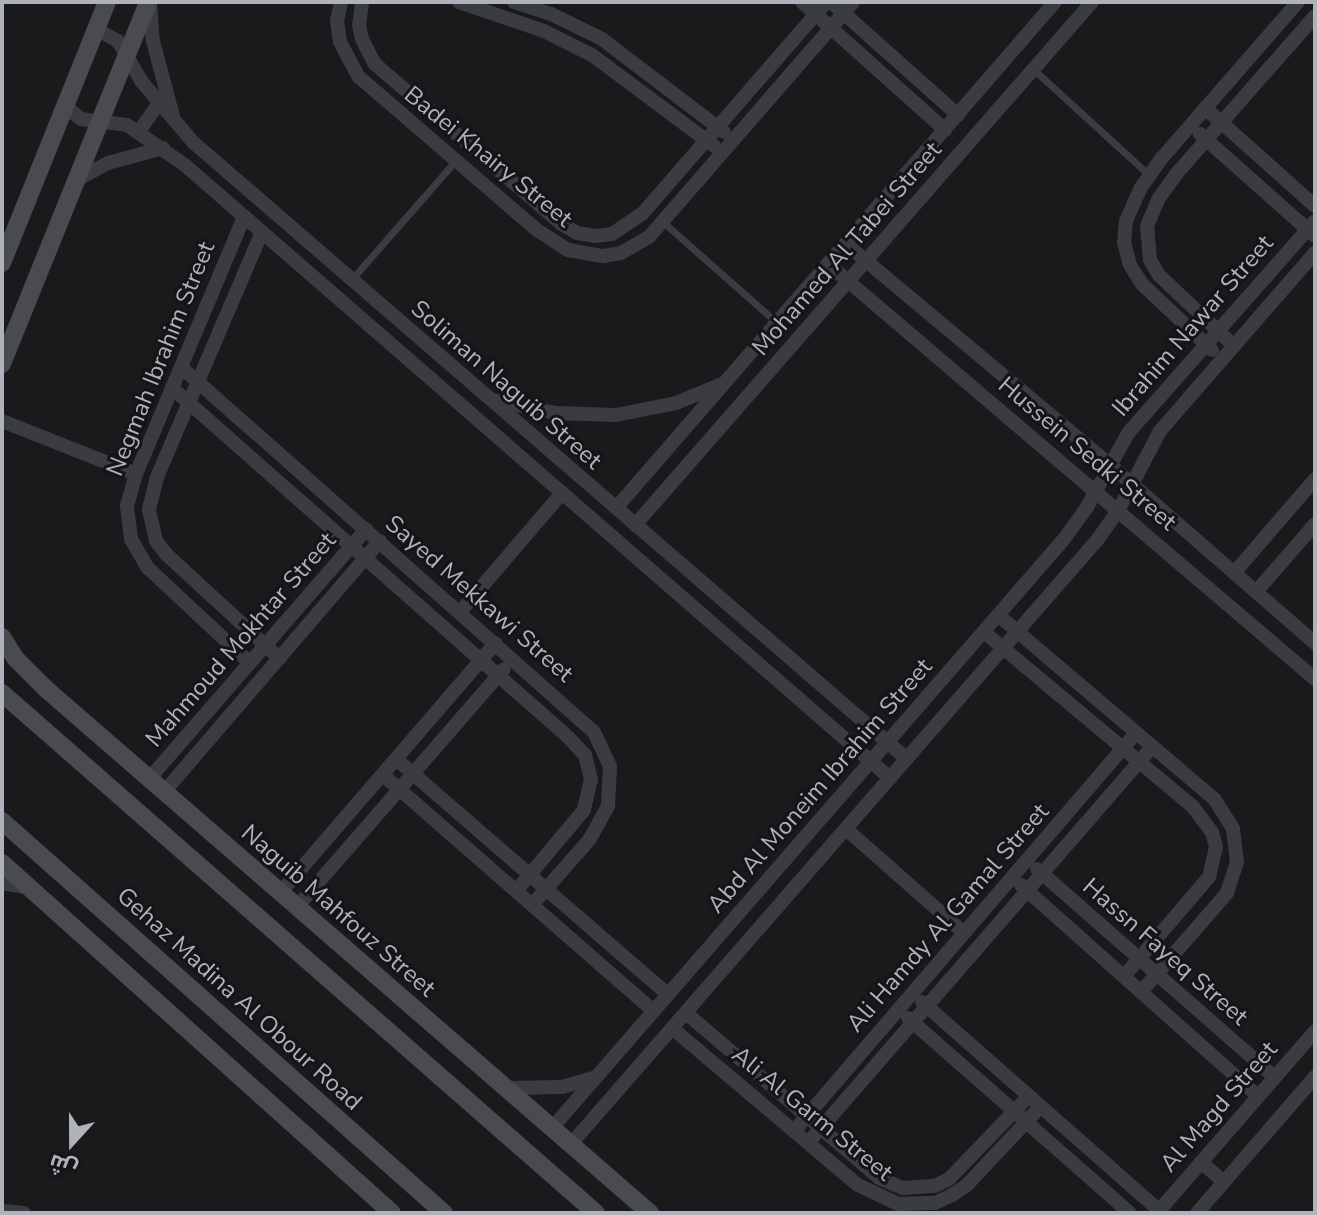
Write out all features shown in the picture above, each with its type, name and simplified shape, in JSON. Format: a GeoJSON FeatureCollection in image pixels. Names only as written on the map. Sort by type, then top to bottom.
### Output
{"type":"FeatureCollection","features":[{"type":"Feature","properties":{"kind":"street"},"geometry":{"type":"LineString","coordinates":[[2,263],[107,2]]}},
{"type":"Feature","properties":{"kind":"street"},"geometry":{"type":"LineString","coordinates":[[2,364],[149,2]]}},
{"type":"Feature","properties":{"kind":"street"},"geometry":{"type":"LineString","coordinates":[[149,2],[162,83],[176,124]]}},
{"type":"Feature","properties":{"kind":"street","name":"Badei Khairy Street"},"geometry":{"type":"LineString","coordinates":[[341,2],[337,21],[340,42],[359,77],[537,230],[568,250],[585,255],[621,253],[637,246],[663,222],[848,8]]}},
{"type":"Feature","properties":{"kind":"street","name":"Badei Khairy Street"},"geometry":{"type":"LineString","coordinates":[[362,2],[359,25],[362,39],[375,64],[548,213],[577,233],[603,235],[628,227],[829,2]]}},
{"type":"Feature","properties":{"kind":"street"},"geometry":{"type":"LineString","coordinates":[[459,2],[544,31],[592,55],[723,152]]}},
{"type":"Feature","properties":{"kind":"street"},"geometry":{"type":"LineString","coordinates":[[514,2],[551,14],[602,39],[734,140]]}},
{"type":"Feature","properties":{"kind":"street"},"geometry":{"type":"LineString","coordinates":[[802,2],[945,130]]}},
{"type":"Feature","properties":{"kind":"street"},"geometry":{"type":"LineString","coordinates":[[829,2],[848,8],[958,115]]}},
{"type":"Feature","properties":{"kind":"street","name":"Mohamed Al Tabei Street"},"geometry":{"type":"LineString","coordinates":[[616,508],[1055,2]]}},
{"type":"Feature","properties":{"kind":"street","name":"Mohamed Al Tabei Street"},"geometry":{"type":"LineString","coordinates":[[631,553],[640,529],[866,261],[1092,2]]}},
{"type":"Feature","properties":{"kind":"street"},"geometry":{"type":"LineString","coordinates":[[1222,360],[1142,284],[1130,265],[1124,243],[1126,221],[1149,175],[1298,2]]}},
{"type":"Feature","properties":{"kind":"street"},"geometry":{"type":"LineString","coordinates":[[1234,346],[1159,275],[1146,244],[1147,226],[1159,198],[1206,139],[1315,16]]}},
{"type":"Feature","properties":{"kind":"street","name":"Soliman Naguib Street"},"geometry":{"type":"LineString","coordinates":[[96,29],[111,35],[176,124],[351,280],[907,759]]}},
{"type":"Feature","properties":{"kind":"street"},"geometry":{"type":"LineString","coordinates":[[139,131],[159,103]]}},
{"type":"Feature","properties":{"kind":"street","name":"Soliman Naguib Street"},"geometry":{"type":"LineString","coordinates":[[65,106],[81,119],[101,119],[127,125],[163,148],[890,778]]}},
{"type":"Feature","properties":{"kind":"street"},"geometry":{"type":"LineString","coordinates":[[1205,108],[1315,206]]}},
{"type":"Feature","properties":{"kind":"street"},"geometry":{"type":"LineString","coordinates":[[1190,126],[1313,228]]}},
{"type":"Feature","properties":{"kind":"street"},"geometry":{"type":"LineString","coordinates":[[76,180],[108,163],[163,148]]}},
{"type":"Feature","properties":{"kind":"street","name":"Negmah Ibrahim Street"},"geometry":{"type":"LineString","coordinates":[[244,217],[136,474],[127,506],[131,539],[138,555],[160,580],[250,663]]}},
{"type":"Feature","properties":{"kind":"street","name":"Ibrahim Nawar Street"},"geometry":{"type":"LineString","coordinates":[[1109,464],[1129,432],[1313,228]]}},
{"type":"Feature","properties":{"kind":"street","name":"Negmah Ibrahim Street"},"geometry":{"type":"LineString","coordinates":[[262,232],[151,494],[151,526],[156,541],[171,560],[279,658]]}},
{"type":"Feature","properties":{"kind":"street","name":"Hussein Sedki Street"},"geometry":{"type":"LineString","coordinates":[[846,244],[1109,464],[1315,643]]}},
{"type":"Feature","properties":{"kind":"street","name":"Ibrahim Nawar Street"},"geometry":{"type":"LineString","coordinates":[[1132,484],[1160,431],[1315,253]]}},
{"type":"Feature","properties":{"kind":"street","name":"Hussein Sedki Street"},"geometry":{"type":"LineString","coordinates":[[828,264],[1097,490],[1315,679]]}},
{"type":"Feature","properties":{"kind":"street","name":"Sayed Mekkawi Street"},"geometry":{"type":"LineString","coordinates":[[181,367],[594,732],[610,767],[608,806],[600,825],[532,905]]}},
{"type":"Feature","properties":{"kind":"street"},"geometry":{"type":"LineString","coordinates":[[489,399],[555,413],[616,415],[676,403],[726,382]]}},
{"type":"Feature","properties":{"kind":"street","name":"Sayed Mekkawi Street"},"geometry":{"type":"LineString","coordinates":[[172,388],[578,745],[591,779],[584,810],[516,891]]}},
{"type":"Feature","properties":{"kind":"street"},"geometry":{"type":"LineString","coordinates":[[2,421],[136,474]]}},
{"type":"Feature","properties":{"kind":"street"},"geometry":{"type":"LineString","coordinates":[[274,478],[288,460]]}},
{"type":"Feature","properties":{"kind":"street","name":"Abd Al Moneim Ibrahim Street"},"geometry":{"type":"LineString","coordinates":[[552,1128],[1076,523],[1109,464]]}},
{"type":"Feature","properties":{"kind":"street"},"geometry":{"type":"LineString","coordinates":[[1234,573],[1315,479]]}},
{"type":"Feature","properties":{"kind":"street","name":"Abd Al Moneim Ibrahim Street"},"geometry":{"type":"LineString","coordinates":[[571,1144],[1098,539],[1132,484]]}},
{"type":"Feature","properties":{"kind":"street"},"geometry":{"type":"LineString","coordinates":[[460,612],[562,493]]}},
{"type":"Feature","properties":{"kind":"street"},"geometry":{"type":"LineString","coordinates":[[320,518],[334,501]]}},
{"type":"Feature","properties":{"kind":"street"},"geometry":{"type":"LineString","coordinates":[[1256,592],[1315,524]]}},
{"type":"Feature","properties":{"kind":"street","name":"Mahmoud Mokhtar Street"},"geometry":{"type":"LineString","coordinates":[[149,779],[366,529]]}},
{"type":"Feature","properties":{"kind":"street","name":"Mahmoud Mokhtar Street"},"geometry":{"type":"LineString","coordinates":[[164,792],[380,541]]}},
{"type":"Feature","properties":{"kind":"street"},"geometry":{"type":"LineString","coordinates":[[395,585],[410,567]]}},
{"type":"Feature","properties":{"kind":"street"},"geometry":{"type":"LineString","coordinates":[[998,615],[1220,807],[1233,829],[1237,853],[1234,878],[1227,893],[1141,992]]}},
{"type":"Feature","properties":{"kind":"street"},"geometry":{"type":"LineString","coordinates":[[984,632],[1204,818],[1216,847],[1209,877],[1124,976]]}},
{"type":"Feature","properties":{"kind":"street","name":"Naguib Mahfouz Street"},"geometry":{"type":"LineString","coordinates":[[2,637],[16,659],[46,689],[650,1213]]}},
{"type":"Feature","properties":{"kind":"street"},"geometry":{"type":"LineString","coordinates":[[280,893],[496,643]]}},
{"type":"Feature","properties":{"kind":"street"},"geometry":{"type":"LineString","coordinates":[[297,907],[513,659]]}},
{"type":"Feature","properties":{"kind":"street"},"geometry":{"type":"LineString","coordinates":[[2,693],[596,1213]]}},
{"type":"Feature","properties":{"kind":"street","name":"Ali Hamdy Al Gamal Street"},"geometry":{"type":"LineString","coordinates":[[794,1131],[1136,733]]}},
{"type":"Feature","properties":{"kind":"street","name":"Ali Hamdy Al Gamal Street"},"geometry":{"type":"LineString","coordinates":[[808,1143],[1152,747]]}},
{"type":"Feature","properties":{"kind":"street"},"geometry":{"type":"LineString","coordinates":[[396,759],[668,995]]}},
{"type":"Feature","properties":{"kind":"street"},"geometry":{"type":"LineString","coordinates":[[383,775],[654,1011]]}},
{"type":"Feature","properties":{"kind":"street","name":"Gehaz Madina Al Obour Road"},"geometry":{"type":"LineString","coordinates":[[2,821],[444,1213]]}},
{"type":"Feature","properties":{"kind":"street"},"geometry":{"type":"LineString","coordinates":[[846,829],[964,933]]}},
{"type":"Feature","properties":{"kind":"street","name":"Hassn Fayeq Street"},"geometry":{"type":"LineString","coordinates":[[1027,860],[1275,1077]]}},
{"type":"Feature","properties":{"kind":"street"},"geometry":{"type":"LineString","coordinates":[[2,863],[392,1213]]}},
{"type":"Feature","properties":{"kind":"street","name":"Hassn Fayeq Street"},"geometry":{"type":"LineString","coordinates":[[1012,877],[1258,1096]]}},
{"type":"Feature","properties":{"kind":"street"},"geometry":{"type":"LineString","coordinates":[[2,883],[32,889]]}},
{"type":"Feature","properties":{"kind":"street"},"geometry":{"type":"LineString","coordinates":[[352,1000],[372,972]]}},
{"type":"Feature","properties":{"kind":"street"},"geometry":{"type":"LineString","coordinates":[[160,1002],[180,981]]}},
{"type":"Feature","properties":{"kind":"street"},"geometry":{"type":"LineString","coordinates":[[912,993],[1158,1212]]}},
{"type":"Feature","properties":{"kind":"street"},"geometry":{"type":"LineString","coordinates":[[898,1009],[1130,1213]]}},
{"type":"Feature","properties":{"kind":"street","name":"Ali Al Garm Street"},"geometry":{"type":"LineString","coordinates":[[686,1013],[879,1178],[903,1188],[927,1187],[949,1179],[1029,1096]]}},
{"type":"Feature","properties":{"kind":"street","name":"Ali Al Garm Street"},"geometry":{"type":"LineString","coordinates":[[672,1028],[870,1194],[898,1204],[935,1203],[967,1185],[1041,1106]]}},
{"type":"Feature","properties":{"kind":"street","name":"Al Magd Street"},"geometry":{"type":"LineString","coordinates":[[1158,1212],[1315,1031]]}},
{"type":"Feature","properties":{"kind":"street"},"geometry":{"type":"LineString","coordinates":[[506,1088],[562,1087],[596,1077]]}},
{"type":"Feature","properties":{"kind":"street"},"geometry":{"type":"LineString","coordinates":[[1197,1213],[1315,1077]]}},
{"type":"Feature","properties":{"kind":"street"},"geometry":{"type":"LineString","coordinates":[[1201,1162],[1224,1182]]}},
{"type":"Feature","properties":{"kind":"street"},"geometry":{"type":"LineString","coordinates":[[898,1204],[903,1188]]}},
{"type":"Feature","properties":{"kind":"street"},"geometry":{"type":"LineString","coordinates":[[2,1211],[24,1213]]}},
{"type":"Feature","properties":{"kind":"lane"},"geometry":{"type":"LineString","coordinates":[[1033,69],[1149,175]]}},
{"type":"Feature","properties":{"kind":"lane"},"geometry":{"type":"LineString","coordinates":[[351,280],[455,161]]}},
{"type":"Feature","properties":{"kind":"lane"},"geometry":{"type":"LineString","coordinates":[[663,222],[777,323]]}}]}
